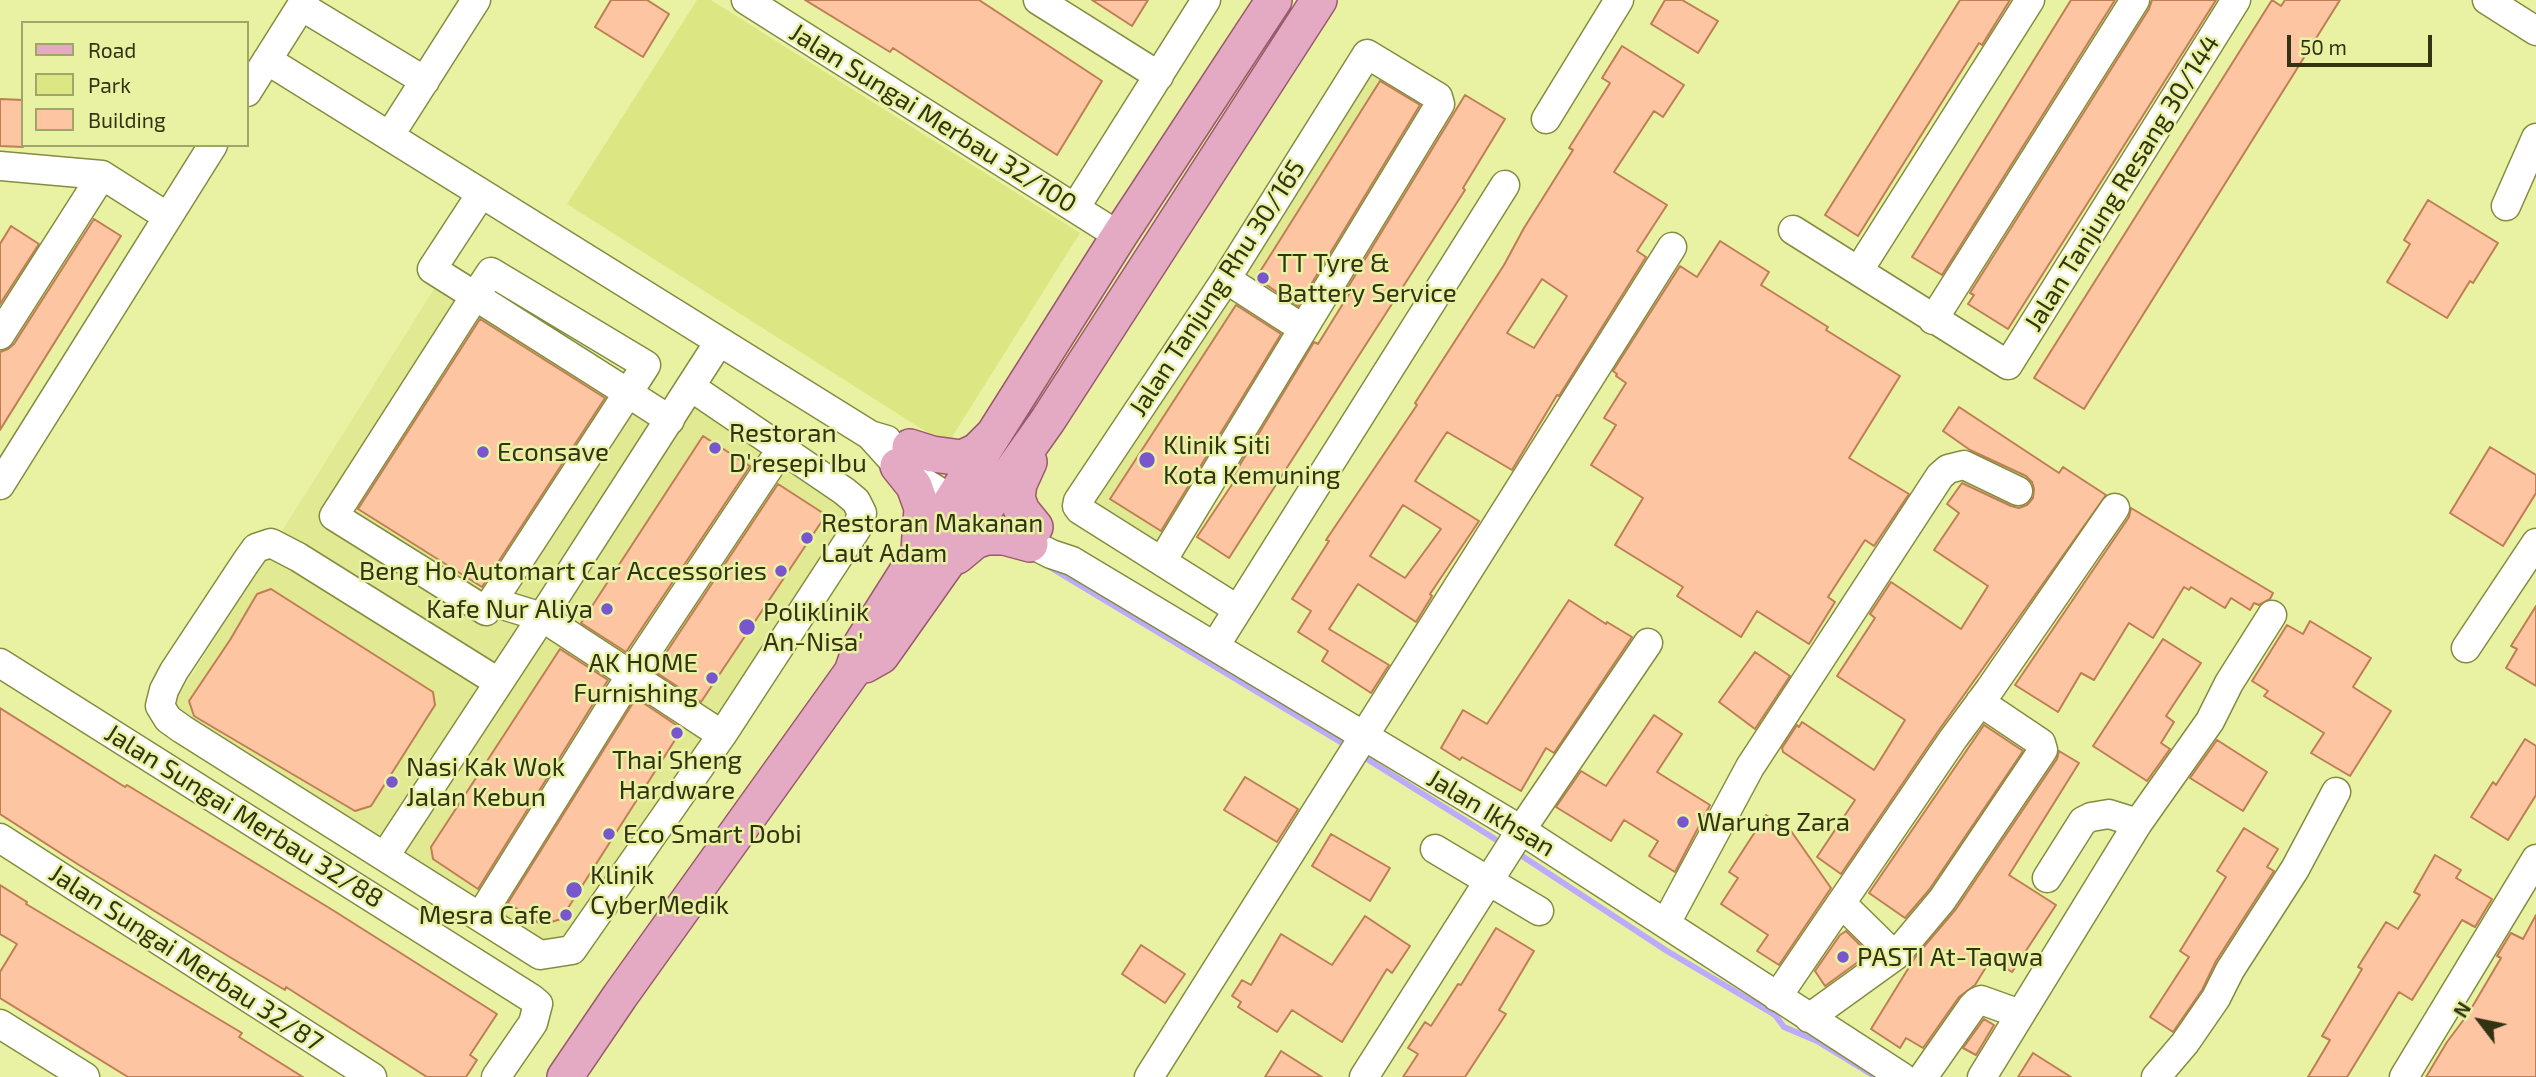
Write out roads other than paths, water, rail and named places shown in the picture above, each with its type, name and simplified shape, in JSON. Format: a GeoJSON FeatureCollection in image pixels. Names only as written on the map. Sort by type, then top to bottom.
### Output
{"type":"FeatureCollection","features":[{"type":"Feature","properties":{"kind":"main road"},"geometry":{"type":"LineString","coordinates":[[927,567],[922,508],[904,456],[932,454],[962,458],[977,451],[998,429],[1119,236],[1274,0]]}},
{"type":"Feature","properties":{"kind":"main road"},"geometry":{"type":"LineString","coordinates":[[927,567],[987,537],[1032,536],[1017,498],[1019,484],[1048,420],[1319,0]]}},
{"type":"Feature","properties":{"kind":"main road"},"geometry":{"type":"LineString","coordinates":[[565,1077],[852,672],[862,643],[927,567],[973,499],[1048,420]]}},
{"type":"Feature","properties":{"kind":"main road"},"geometry":{"type":"LineString","coordinates":[[973,499],[998,429]]}},
{"type":"Feature","properties":{"kind":"street"},"geometry":{"type":"LineString","coordinates":[[390,135],[476,0]]}},
{"type":"Feature","properties":{"kind":"street","name":"Jalan Sungai Merbau 32/100"},"geometry":{"type":"LineString","coordinates":[[746,0],[1119,236]]}},
{"type":"Feature","properties":{"kind":"street"},"geometry":{"type":"LineString","coordinates":[[1038,0],[1159,76]]}},
{"type":"Feature","properties":{"kind":"street"},"geometry":{"type":"LineString","coordinates":[[1075,208],[1206,0]]}},
{"type":"Feature","properties":{"kind":"street"},"geometry":{"type":"LineString","coordinates":[[1546,119],[1619,0]]}},
{"type":"Feature","properties":{"kind":"street"},"geometry":{"type":"LineString","coordinates":[[1859,270],[2030,0]]}},
{"type":"Feature","properties":{"kind":"street"},"geometry":{"type":"LineString","coordinates":[[1793,230],[1933,320],[2135,0]]}},
{"type":"Feature","properties":{"kind":"street","name":"Jalan Tanjung Resang 30/144"},"geometry":{"type":"LineString","coordinates":[[1933,320],[2008,365],[2236,0]]}},
{"type":"Feature","properties":{"kind":"street"},"geometry":{"type":"LineString","coordinates":[[2487,0],[2536,31]]}},
{"type":"Feature","properties":{"kind":"street"},"geometry":{"type":"LineString","coordinates":[[248,90],[303,3],[425,81]]}},
{"type":"Feature","properties":{"kind":"street","name":"Jalan Tanjung Rhu 30/165"},"geometry":{"type":"LineString","coordinates":[[1162,561],[1077,506],[1226,279],[1367,54],[1438,97],[1440,104],[1303,328]]}},
{"type":"Feature","properties":{"kind":"street","name":"Jalan Ikhsan"},"geometry":{"type":"LineString","coordinates":[[267,60],[1032,536],[1057,543],[1072,561],[1215,646],[1357,749],[1521,830],[1902,1077]]}},
{"type":"Feature","properties":{"kind":"street"},"geometry":{"type":"LineString","coordinates":[[2507,205],[2536,138]]}},
{"type":"Feature","properties":{"kind":"street"},"geometry":{"type":"LineString","coordinates":[[0,485],[212,147]]}},
{"type":"Feature","properties":{"kind":"street"},"geometry":{"type":"LineString","coordinates":[[3,172],[102,175],[168,217]]}},
{"type":"Feature","properties":{"kind":"street"},"geometry":{"type":"LineString","coordinates":[[0,335],[102,175]]}},
{"type":"Feature","properties":{"kind":"street"},"geometry":{"type":"LineString","coordinates":[[1215,646],[1505,185]]}},
{"type":"Feature","properties":{"kind":"street"},"geometry":{"type":"LineString","coordinates":[[475,296],[432,269],[481,194]]}},
{"type":"Feature","properties":{"kind":"street"},"geometry":{"type":"LineString","coordinates":[[1149,1077],[1672,247]]}},
{"type":"Feature","properties":{"kind":"street"},"geometry":{"type":"LineString","coordinates":[[492,272],[646,365],[486,611],[334,516],[475,296],[492,272]]}},
{"type":"Feature","properties":{"kind":"street"},"geometry":{"type":"LineString","coordinates":[[1226,279],[1303,328],[1162,561],[1237,609]]}},
{"type":"Feature","properties":{"kind":"street"},"geometry":{"type":"LineString","coordinates":[[385,856],[719,342]]}},
{"type":"Feature","properties":{"kind":"street"},"geometry":{"type":"LineString","coordinates":[[498,682],[298,557],[271,543],[256,548],[246,562],[174,671],[164,690],[160,706],[168,719],[182,729],[540,956],[572,950],[722,735],[857,528],[862,513],[856,501],[691,387]]}},
{"type":"Feature","properties":{"kind":"street"},"geometry":{"type":"LineString","coordinates":[[628,393],[670,420]]}},
{"type":"Feature","properties":{"kind":"street"},"geometry":{"type":"LineString","coordinates":[[481,917],[631,675],[782,448]]}},
{"type":"Feature","properties":{"kind":"street"},"geometry":{"type":"LineString","coordinates":[[1666,923],[1750,767],[1940,476],[1948,469],[1964,465],[2018,491]]}},
{"type":"Feature","properties":{"kind":"street"},"geometry":{"type":"LineString","coordinates":[[1777,997],[2115,508]]}},
{"type":"Feature","properties":{"kind":"street"},"geometry":{"type":"LineString","coordinates":[[2466,648],[2536,543]]}},
{"type":"Feature","properties":{"kind":"street"},"geometry":{"type":"LineString","coordinates":[[493,601],[542,617],[722,735]]}},
{"type":"Feature","properties":{"kind":"street"},"geometry":{"type":"LineString","coordinates":[[1982,1077],[2138,823],[2210,721],[2229,683],[2272,615]]}},
{"type":"Feature","properties":{"kind":"street"},"geometry":{"type":"LineString","coordinates":[[1364,1077],[1521,830],[1648,643]]}},
{"type":"Feature","properties":{"kind":"street","name":"Jalan Sungai Merbau 32/88"},"geometry":{"type":"LineString","coordinates":[[0,663],[523,992],[538,1004],[533,1023],[496,1077]]}},
{"type":"Feature","properties":{"kind":"street"},"geometry":{"type":"LineString","coordinates":[[1809,1018],[1895,956],[1942,900],[2043,750],[2041,743],[1980,702]]}},
{"type":"Feature","properties":{"kind":"street"},"geometry":{"type":"LineString","coordinates":[[2156,1077],[2185,1043],[2216,998],[2230,970],[2295,869],[2336,792]]}},
{"type":"Feature","properties":{"kind":"street"},"geometry":{"type":"LineString","coordinates":[[2047,878],[2082,821],[2109,814],[2138,823]]}},
{"type":"Feature","properties":{"kind":"street","name":"Jalan Sungai Merbau 32/87"},"geometry":{"type":"LineString","coordinates":[[0,838],[372,1077]]}},
{"type":"Feature","properties":{"kind":"street"},"geometry":{"type":"LineString","coordinates":[[1435,849],[1539,911]]}},
{"type":"Feature","properties":{"kind":"street"},"geometry":{"type":"LineString","coordinates":[[2404,1077],[2523,900],[2536,859]]}},
{"type":"Feature","properties":{"kind":"street"},"geometry":{"type":"LineString","coordinates":[[1842,904],[1895,956]]}},
{"type":"Feature","properties":{"kind":"street"},"geometry":{"type":"LineString","coordinates":[[1923,1077],[1977,1002],[1981,1000],[2020,1014]]}},
{"type":"Feature","properties":{"kind":"street"},"geometry":{"type":"LineString","coordinates":[[0,1024],[85,1077]]}},
{"type":"Feature","properties":{"kind":"waterway"},"geometry":{"type":"LineString","coordinates":[[1048,566],[1347,746]]}},
{"type":"Feature","properties":{"kind":"waterway"},"geometry":{"type":"LineString","coordinates":[[1359,754],[1495,839]]}},
{"type":"Feature","properties":{"kind":"waterway"},"geometry":{"type":"LineString","coordinates":[[1522,856],[1667,951],[1775,1015],[1784,1027],[1817,1041],[1876,1077]]}},
{"type":"Feature","properties":{"kind":"place","name":"TT Tyre & Battery Service"},"geometry":{"type":"Point","coordinates":[1263,278]}},
{"type":"Feature","properties":{"kind":"place","name":"Restoran D'resepi Ibu"},"geometry":{"type":"Point","coordinates":[715,448]}},
{"type":"Feature","properties":{"kind":"place","name":"Econsave"},"geometry":{"type":"Point","coordinates":[483,452]}},
{"type":"Feature","properties":{"kind":"place","name":"Klinik Siti Kota Kemuning"},"geometry":{"type":"Point","coordinates":[1147,460]}},
{"type":"Feature","properties":{"kind":"place","name":"Restoran Makanan Laut Adam"},"geometry":{"type":"Point","coordinates":[807,538]}},
{"type":"Feature","properties":{"kind":"place","name":"Beng Ho Automart Car Accessories"},"geometry":{"type":"Point","coordinates":[781,571]}},
{"type":"Feature","properties":{"kind":"place","name":"Kafe Nur Aliya"},"geometry":{"type":"Point","coordinates":[607,609]}},
{"type":"Feature","properties":{"kind":"place","name":"Poliklinik An-Nisa'"},"geometry":{"type":"Point","coordinates":[747,627]}},
{"type":"Feature","properties":{"kind":"place","name":"AK HOME Furnishing"},"geometry":{"type":"Point","coordinates":[712,678]}},
{"type":"Feature","properties":{"kind":"place","name":"Thai Sheng Hardware"},"geometry":{"type":"Point","coordinates":[677,733]}},
{"type":"Feature","properties":{"kind":"place","name":"Nasi Kak Wok Jalan Kebun"},"geometry":{"type":"Point","coordinates":[392,782]}},
{"type":"Feature","properties":{"kind":"place","name":"Warung Zara"},"geometry":{"type":"Point","coordinates":[1683,822]}},
{"type":"Feature","properties":{"kind":"place","name":"Eco Smart Dobi"},"geometry":{"type":"Point","coordinates":[609,834]}},
{"type":"Feature","properties":{"kind":"place","name":"Klinik CyberMedik"},"geometry":{"type":"Point","coordinates":[574,890]}},
{"type":"Feature","properties":{"kind":"place","name":"Mesra Cafe"},"geometry":{"type":"Point","coordinates":[566,915]}},
{"type":"Feature","properties":{"kind":"place","name":"PASTI At-Taqwa"},"geometry":{"type":"Point","coordinates":[1843,957]}}]}
